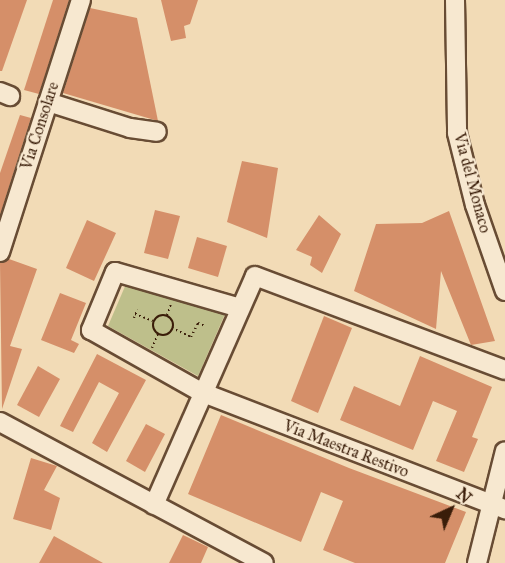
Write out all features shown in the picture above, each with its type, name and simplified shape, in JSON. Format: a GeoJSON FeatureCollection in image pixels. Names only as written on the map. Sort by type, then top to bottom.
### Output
{"type":"FeatureCollection","features":[{"type":"Feature","properties":{"kind":"street","name":"Via Consolare"},"geometry":{"type":"LineString","coordinates":[[0,252],[81,0]]}},
{"type":"Feature","properties":{"kind":"street","name":"Via del Monaco"},"geometry":{"type":"LineString","coordinates":[[455,0],[455,109],[462,158],[505,291]]}},
{"type":"Feature","properties":{"kind":"street"},"geometry":{"type":"LineString","coordinates":[[48,102],[130,128],[157,132]]}},
{"type":"Feature","properties":{"kind":"street","name":"Via Maestra Restivo"},"geometry":{"type":"LineString","coordinates":[[240,308],[115,272],[91,330],[201,392],[498,507]]}},
{"type":"Feature","properties":{"kind":"street"},"geometry":{"type":"LineString","coordinates":[[153,505],[201,392],[255,276],[503,367]]}},
{"type":"Feature","properties":{"kind":"street"},"geometry":{"type":"LineString","coordinates":[[0,422],[264,563]]}},
{"type":"Feature","properties":{"kind":"street"},"geometry":{"type":"LineString","coordinates":[[477,563],[498,507],[505,451]]}},
{"type":"Feature","properties":{"kind":"path"},"geometry":{"type":"LineString","coordinates":[[134,318],[137,310]]}},
{"type":"Feature","properties":{"kind":"path"},"geometry":{"type":"LineString","coordinates":[[135,314],[153,321],[158,334],[165,334],[172,328]]}},
{"type":"Feature","properties":{"kind":"path"},"geometry":{"type":"LineString","coordinates":[[153,321],[158,316],[167,315],[172,328],[191,337],[198,323],[206,326]]}},
{"type":"Feature","properties":{"kind":"green space"},"geometry":{"type":"Polygon","coordinates":[[[126,284],[225,314],[198,376],[108,326],[126,284]]]}},
{"type":"Feature","properties":{"kind":"building"},"geometry":{"type":"Polygon","coordinates":[[[0,0],[27,0],[2,71],[0,71],[0,0]]]}},
{"type":"Feature","properties":{"kind":"building"},"geometry":{"type":"Polygon","coordinates":[[[53,0],[69,0],[39,94],[24,90],[53,0]]]}},
{"type":"Feature","properties":{"kind":"building"},"geometry":{"type":"Polygon","coordinates":[[[161,0],[198,0],[190,24],[184,26],[186,38],[171,41],[161,0]]]}},
{"type":"Feature","properties":{"kind":"building"},"geometry":{"type":"Polygon","coordinates":[[[90,8],[137,18],[158,121],[63,93],[90,8]]]}},
{"type":"Feature","properties":{"kind":"building"},"geometry":{"type":"Polygon","coordinates":[[[20,115],[31,118],[0,215],[0,173],[20,115]]]}},
{"type":"Feature","properties":{"kind":"building"},"geometry":{"type":"Polygon","coordinates":[[[242,161],[278,168],[267,238],[227,222],[242,161]]]}},
{"type":"Feature","properties":{"kind":"building"},"geometry":{"type":"Polygon","coordinates":[[[155,210],[180,216],[168,259],[144,253],[155,210]]]}},
{"type":"Feature","properties":{"kind":"building"},"geometry":{"type":"Polygon","coordinates":[[[449,211],[495,341],[471,345],[441,271],[436,329],[354,291],[376,224],[422,223],[449,211]]]}},
{"type":"Feature","properties":{"kind":"building"},"geometry":{"type":"Polygon","coordinates":[[[319,215],[341,234],[322,273],[310,265],[312,257],[296,250],[319,215]]]}},
{"type":"Feature","properties":{"kind":"building"},"geometry":{"type":"Polygon","coordinates":[[[87,220],[116,233],[94,281],[66,268],[87,220]]]}},
{"type":"Feature","properties":{"kind":"building"},"geometry":{"type":"Polygon","coordinates":[[[197,237],[227,246],[218,277],[188,268],[197,237]]]}},
{"type":"Feature","properties":{"kind":"building"},"geometry":{"type":"Polygon","coordinates":[[[9,259],[37,269],[10,346],[22,349],[2,409],[0,263],[9,259]]]}},
{"type":"Feature","properties":{"kind":"building"},"geometry":{"type":"Polygon","coordinates":[[[60,293],[86,303],[71,340],[79,344],[74,353],[41,340],[60,293]]]}},
{"type":"Feature","properties":{"kind":"building"},"geometry":{"type":"Polygon","coordinates":[[[324,316],[352,328],[318,413],[291,401],[324,316]]]}},
{"type":"Feature","properties":{"kind":"building"},"geometry":{"type":"Polygon","coordinates":[[[97,354],[146,380],[107,452],[92,443],[119,393],[99,382],[73,432],[60,426],[97,354]]]}},
{"type":"Feature","properties":{"kind":"building"},"geometry":{"type":"Polygon","coordinates":[[[420,356],[492,387],[472,437],[478,439],[464,472],[436,461],[457,411],[433,401],[413,450],[340,420],[354,386],[400,406],[420,356]]]}},
{"type":"Feature","properties":{"kind":"building"},"geometry":{"type":"Polygon","coordinates":[[[38,366],[60,379],[39,417],[17,405],[38,366]]]}},
{"type":"Feature","properties":{"kind":"building"},"geometry":{"type":"Polygon","coordinates":[[[221,415],[349,468],[466,512],[445,563],[355,563],[323,550],[343,501],[321,492],[301,542],[188,494],[221,415]]]}},
{"type":"Feature","properties":{"kind":"building"},"geometry":{"type":"Polygon","coordinates":[[[146,424],[165,434],[145,472],[126,461],[146,424]]]}},
{"type":"Feature","properties":{"kind":"building"},"geometry":{"type":"Polygon","coordinates":[[[31,458],[57,466],[44,490],[60,498],[51,530],[13,519],[31,458]]]}},
{"type":"Feature","properties":{"kind":"building"},"geometry":{"type":"Polygon","coordinates":[[[183,535],[208,547],[201,563],[169,563],[183,535]]]}},
{"type":"Feature","properties":{"kind":"building"},"geometry":{"type":"Polygon","coordinates":[[[54,536],[103,563],[39,563],[54,536]]]}}]}
